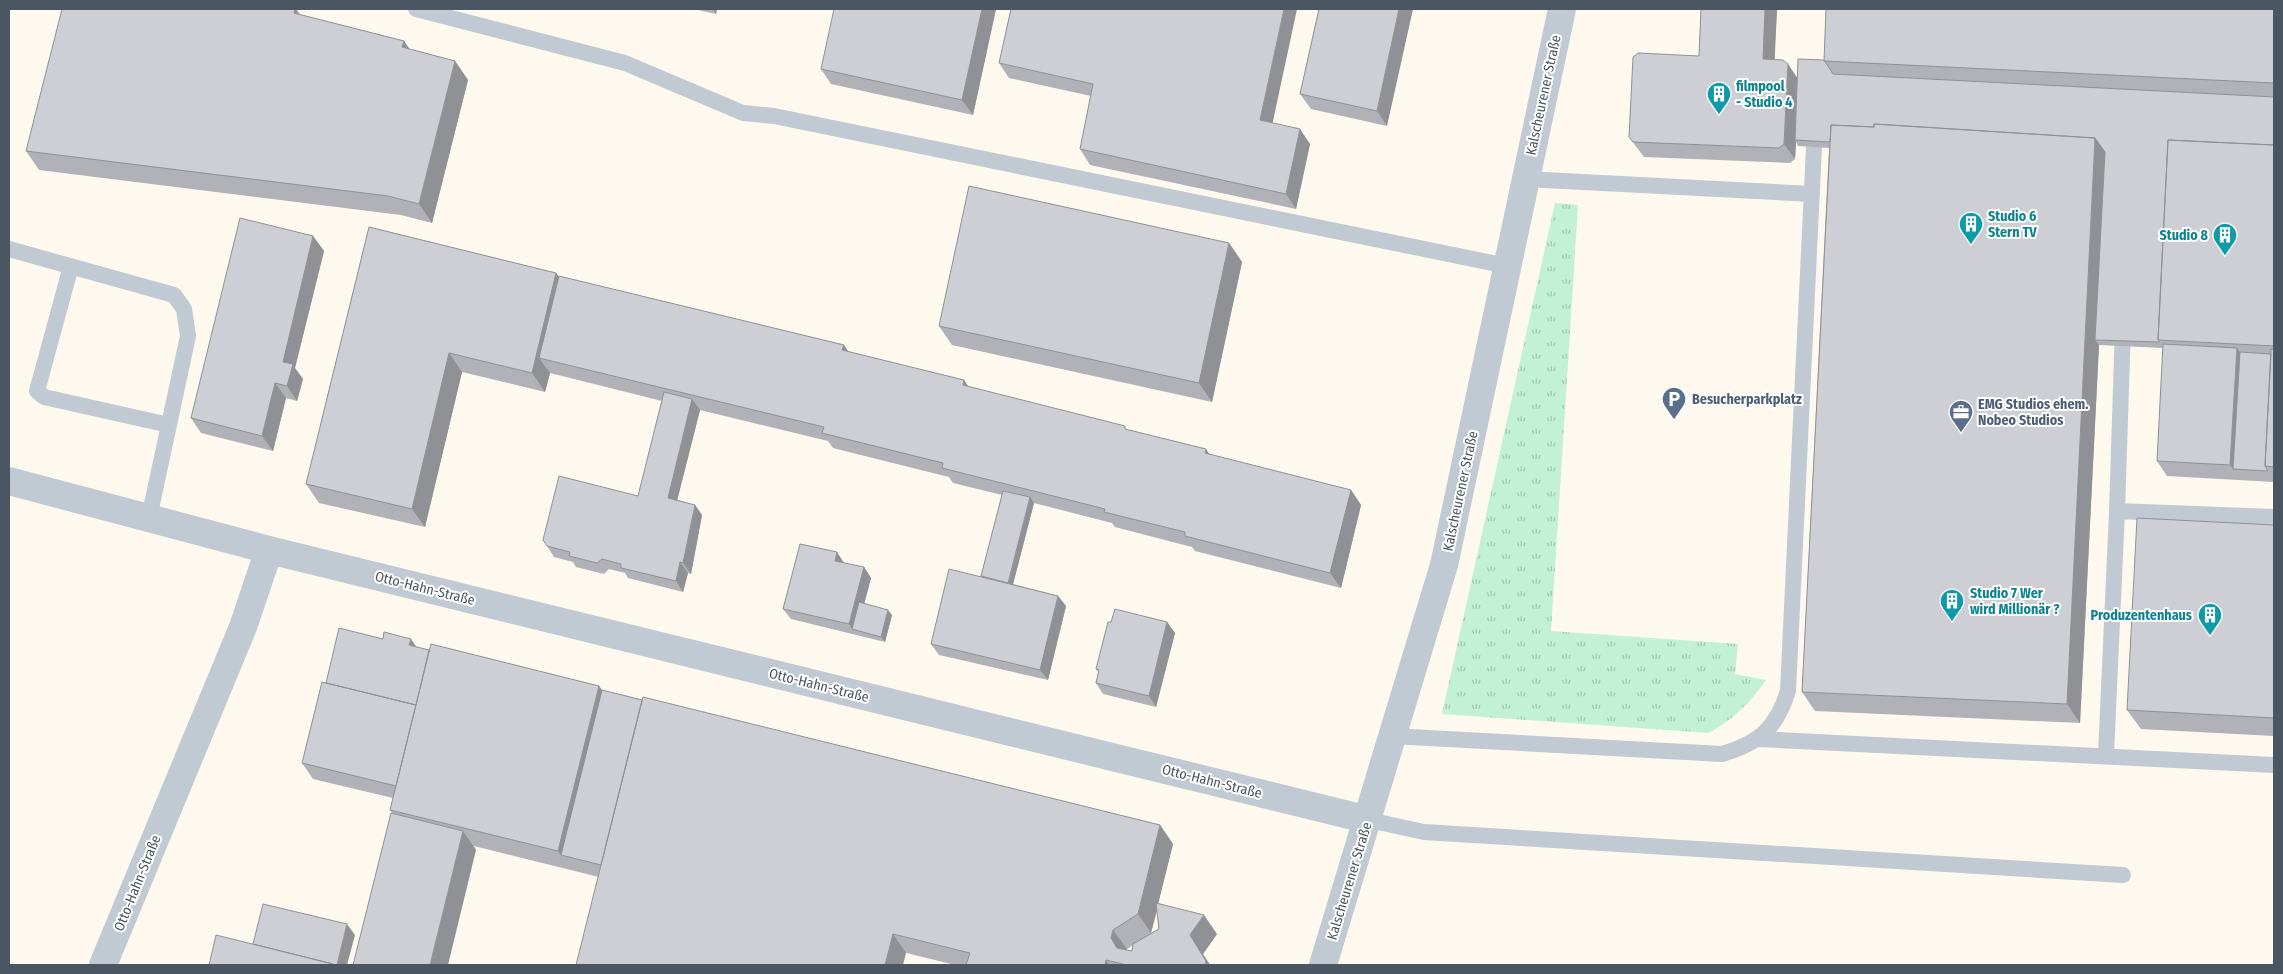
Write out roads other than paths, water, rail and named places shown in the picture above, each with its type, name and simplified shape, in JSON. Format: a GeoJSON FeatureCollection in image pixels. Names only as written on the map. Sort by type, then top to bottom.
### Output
{"type":"FeatureCollection","features":[{"type":"Feature","properties":{"kind":"street","name":"Kalscheurener Straße"},"geometry":{"type":"LineString","coordinates":[[1323,965],[1369,820],[1392,736],[1444,565],[1562,9]]}},
{"type":"Feature","properties":{"kind":"street","name":"Otto-Hahn-Straße"},"geometry":{"type":"LineString","coordinates":[[9,481],[269,550],[1369,820]]}},
{"type":"Feature","properties":{"kind":"street","name":"Otto-Hahn-Straße"},"geometry":{"type":"LineString","coordinates":[[104,965],[242,627],[269,550]]}},
{"type":"Feature","properties":{"kind":"lane"},"geometry":{"type":"LineString","coordinates":[[416,9],[625,63],[743,113],[774,116],[1507,266]]}},
{"type":"Feature","properties":{"kind":"lane"},"geometry":{"type":"LineString","coordinates":[[1392,736],[1722,754],[1740,749],[1758,739],[1771,728],[1782,710],[1788,691],[1816,115],[1825,115]]}},
{"type":"Feature","properties":{"kind":"lane"},"geometry":{"type":"LineString","coordinates":[[1525,179],[1812,194]]}},
{"type":"Feature","properties":{"kind":"lane"},"geometry":{"type":"LineString","coordinates":[[9,249],[174,295],[184,309],[188,336],[150,518]]}},
{"type":"Feature","properties":{"kind":"lane"},"geometry":{"type":"LineString","coordinates":[[70,266],[37,391],[44,397],[169,425]]}},
{"type":"Feature","properties":{"kind":"lane"},"geometry":{"type":"LineString","coordinates":[[2106,756],[2124,314]]}},
{"type":"Feature","properties":{"kind":"lane"},"geometry":{"type":"LineString","coordinates":[[2117,511],[2274,517]]}},
{"type":"Feature","properties":{"kind":"lane"},"geometry":{"type":"LineString","coordinates":[[1758,739],[2274,765]]}},
{"type":"Feature","properties":{"kind":"lane"},"geometry":{"type":"LineString","coordinates":[[1369,820],[1424,832],[2123,875]]}},
{"type":"Feature","properties":{"kind":"place","name":"filmpool - Studio 4"},"geometry":{"type":"Point","coordinates":[1719,115]}},
{"type":"Feature","properties":{"kind":"place","name":"Studio 6 Stern TV"},"geometry":{"type":"Point","coordinates":[1971,245]}},
{"type":"Feature","properties":{"kind":"place","name":"Studio 8"},"geometry":{"type":"Point","coordinates":[2225,256]}},
{"type":"Feature","properties":{"kind":"place","name":"Besucherparkplatz"},"geometry":{"type":"Point","coordinates":[1674,420]}},
{"type":"Feature","properties":{"kind":"place","name":"EMG Studios ehem. Nobeo Studios"},"geometry":{"type":"Point","coordinates":[1961,433]}},
{"type":"Feature","properties":{"kind":"place","name":"Studio 7 Wer wird Millionär ?"},"geometry":{"type":"Point","coordinates":[1952,622]}},
{"type":"Feature","properties":{"kind":"place","name":"Produzentenhaus"},"geometry":{"type":"Point","coordinates":[2210,636]}}]}
